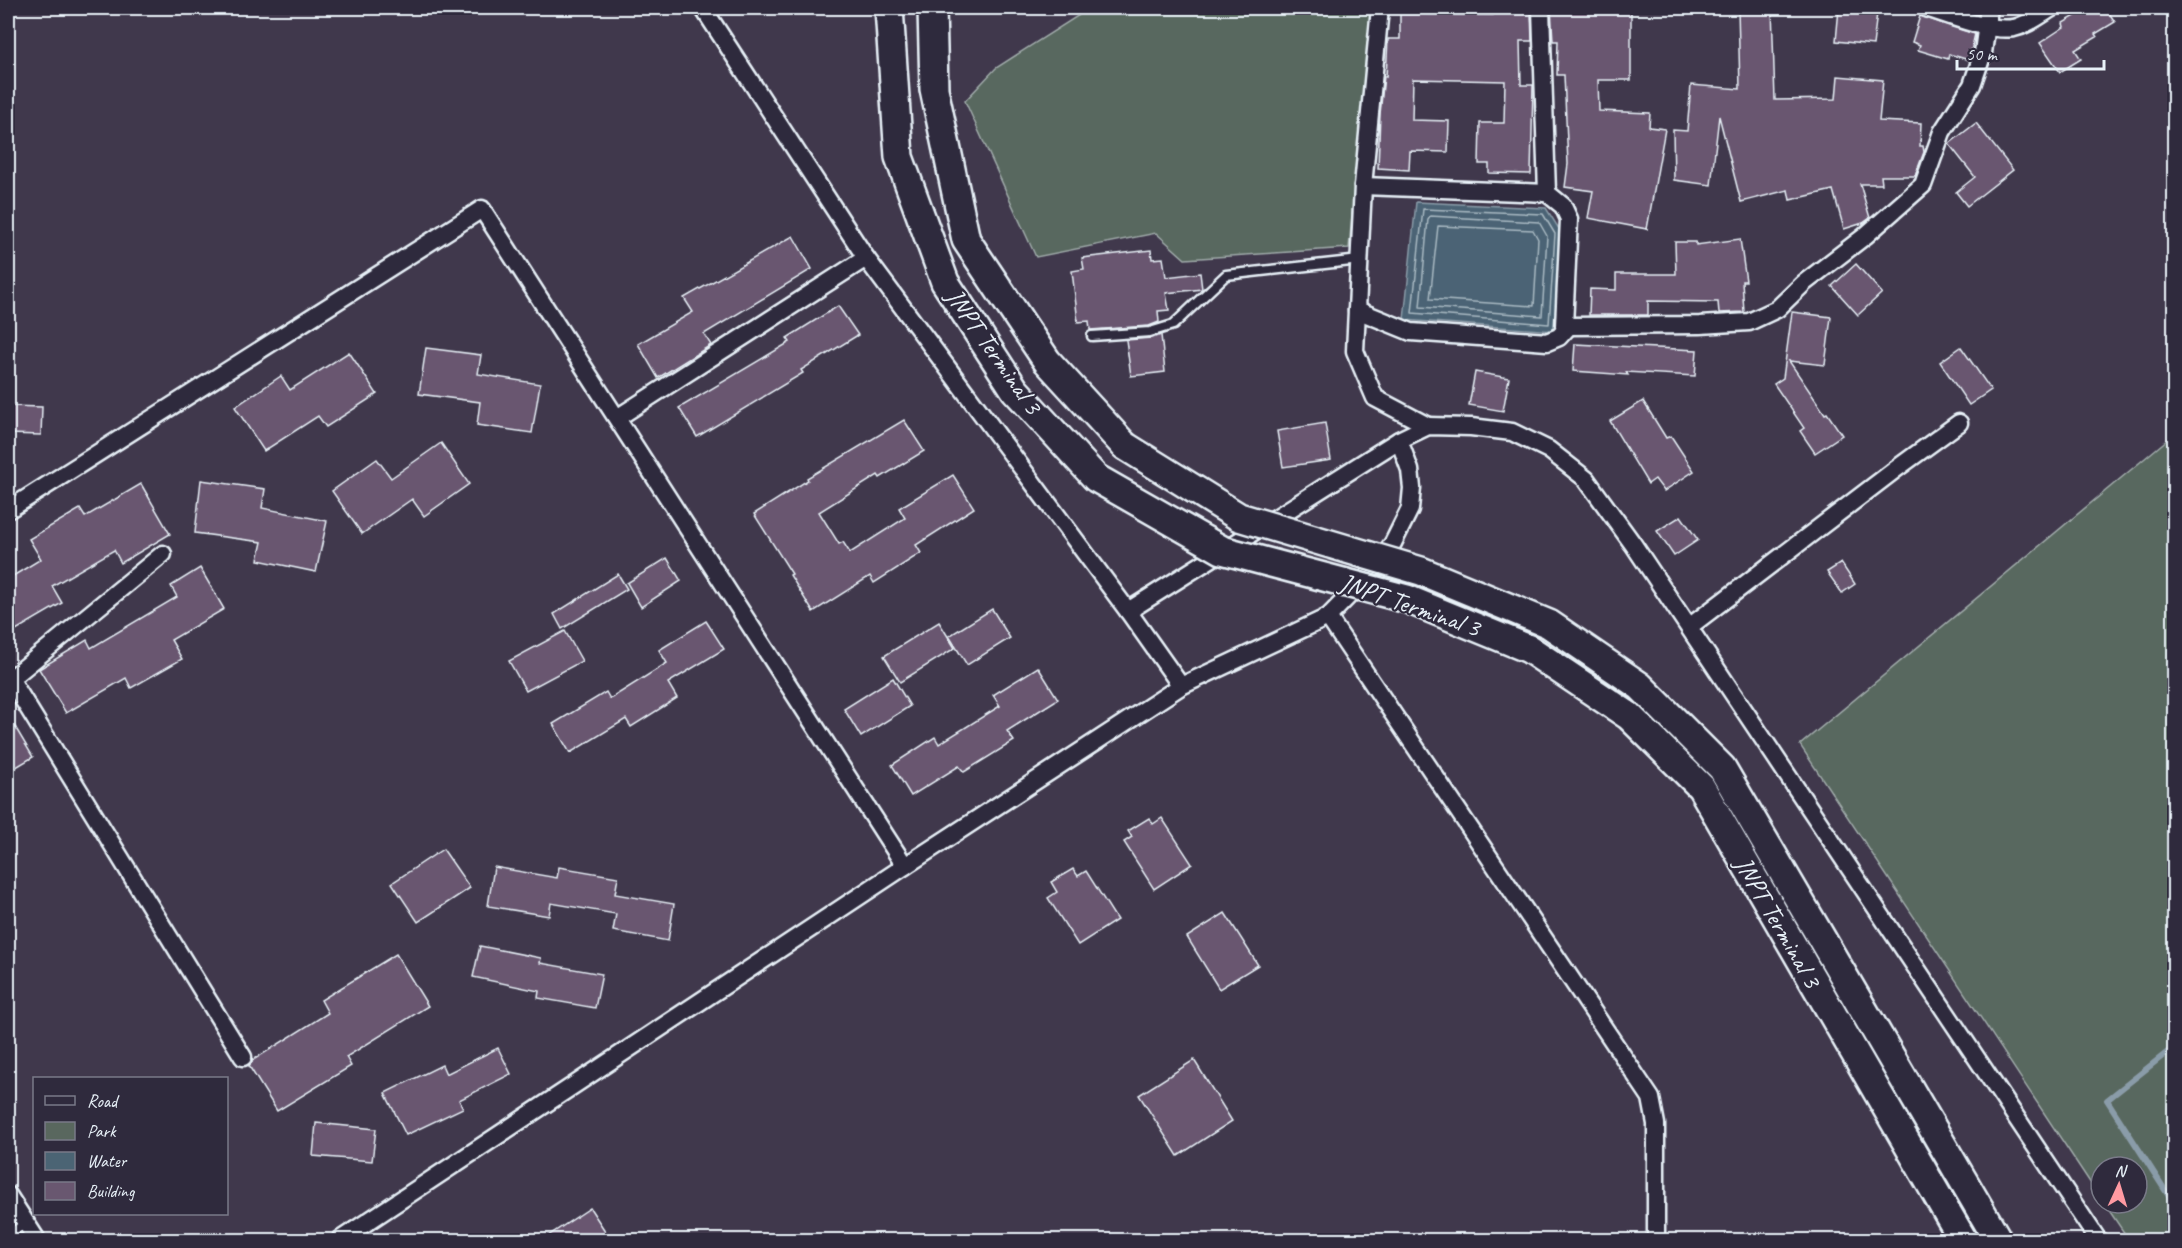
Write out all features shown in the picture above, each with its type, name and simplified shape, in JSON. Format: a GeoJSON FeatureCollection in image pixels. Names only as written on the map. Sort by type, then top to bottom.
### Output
{"type":"FeatureCollection","features":[{"type":"Feature","properties":{"kind":"main road","name":"JNPT Terminal 3"},"geometry":{"type":"LineString","coordinates":[[889,18],[899,157],[945,282],[1015,390],[1096,478],[1222,550],[1407,598],[1529,649],[1629,716],[1701,787],[1963,1240]]}},
{"type":"Feature","properties":{"kind":"main road","name":"JNPT Terminal 3"},"geometry":{"type":"LineString","coordinates":[[932,20],[934,89],[966,240],[1047,361],[1125,446],[1239,517],[1421,571],[1549,624],[1640,686],[1722,768],[1998,1240]]}},
{"type":"Feature","properties":{"kind":"street"},"geometry":{"type":"LineString","coordinates":[[703,8],[866,258],[1128,611],[1180,686]]}},
{"type":"Feature","properties":{"kind":"street"},"geometry":{"type":"LineString","coordinates":[[1380,8],[1363,186],[1356,351],[1375,399],[1428,426],[1471,427],[1512,432],[1549,450],[1586,479],[1689,627],[2098,1240]]}},
{"type":"Feature","properties":{"kind":"street"},"geometry":{"type":"LineString","coordinates":[[1541,8],[1547,193]]}},
{"type":"Feature","properties":{"kind":"street"},"geometry":{"type":"LineString","coordinates":[[1926,8],[1987,26],[2014,28],[2052,8]]}},
{"type":"Feature","properties":{"kind":"street"},"geometry":{"type":"LineString","coordinates":[[1363,186],[1547,193],[1563,206],[1569,219],[1564,326],[1700,325],[1749,322],[1781,310],[1804,283],[1865,236],[1923,185],[1942,132],[1972,85],[1983,52],[1989,8]]}},
{"type":"Feature","properties":{"kind":"street"},"geometry":{"type":"LineString","coordinates":[[8,510],[482,209],[905,866]]}},
{"type":"Feature","properties":{"kind":"street"},"geometry":{"type":"LineString","coordinates":[[617,418],[866,258]]}},
{"type":"Feature","properties":{"kind":"street"},"geometry":{"type":"LineString","coordinates":[[1357,310],[1411,332],[1423,333],[1547,342],[1559,337],[1569,326]]}},
{"type":"Feature","properties":{"kind":"street"},"geometry":{"type":"LineString","coordinates":[[1689,627],[1959,423]]}},
{"type":"Feature","properties":{"kind":"street"},"geometry":{"type":"LineString","coordinates":[[1128,611],[1399,440],[1428,426]]}},
{"type":"Feature","properties":{"kind":"street"},"geometry":{"type":"LineString","coordinates":[[340,1240],[1180,686],[1328,617],[1370,574],[1387,550],[1410,509],[1412,488],[1410,470],[1399,440]]}},
{"type":"Feature","properties":{"kind":"street"},"geometry":{"type":"LineString","coordinates":[[163,554],[8,679],[243,1057]]}},
{"type":"Feature","properties":{"kind":"street"},"geometry":{"type":"LineString","coordinates":[[1328,617],[1651,1098],[1656,1124],[1656,1240]]}},
{"type":"Feature","properties":{"kind":"street"},"geometry":{"type":"LineString","coordinates":[[8,1195],[37,1240]]}},
{"type":"Feature","properties":{"kind":"lane"},"geometry":{"type":"LineString","coordinates":[[1092,336],[1149,332],[1173,326],[1226,275],[1360,260]]}},
{"type":"Feature","properties":{"kind":"lane"},"geometry":{"type":"LineString","coordinates":[[8,1235],[26,1223]]}},
{"type":"Feature","properties":{"kind":"green space"},"geometry":{"type":"Polygon","coordinates":[[[1090,8],[1371,8],[1349,248],[1185,259],[1156,233],[1036,257],[965,101],[996,68],[1090,8]]]}},
{"type":"Feature","properties":{"kind":"green space"},"geometry":{"type":"Polygon","coordinates":[[[2174,434],[2174,1240],[2129,1240],[2112,1215],[2149,1215],[2149,1155],[2089,1155],[2089,1181],[1800,745],[2174,434]]]}},
{"type":"Feature","properties":{"kind":"water"},"geometry":{"type":"Polygon","coordinates":[[[1416,202],[1546,208],[1561,232],[1555,331],[1404,320],[1416,202]]]}},
{"type":"Feature","properties":{"kind":"building"},"geometry":{"type":"Polygon","coordinates":[[[1551,8],[1631,8],[1631,80],[1598,80],[1599,111],[1650,113],[1649,127],[1665,129],[1647,229],[1588,218],[1593,191],[1565,187],[1568,164],[1564,75],[1557,75],[1558,41],[1553,41],[1551,8]]]}},
{"type":"Feature","properties":{"kind":"building"},"geometry":{"type":"Polygon","coordinates":[[[1738,8],[1772,8],[1775,100],[1836,99],[1838,76],[1883,80],[1879,121],[1921,123],[1920,146],[1923,146],[1924,152],[1915,176],[1881,176],[1882,184],[1860,184],[1870,218],[1863,223],[1844,229],[1833,190],[1790,200],[1788,190],[1741,202],[1719,116],[1711,185],[1674,180],[1673,130],[1687,131],[1691,85],[1740,89],[1738,8]]]}},
{"type":"Feature","properties":{"kind":"building"},"geometry":{"type":"Polygon","coordinates":[[[2089,8],[2106,8],[2115,22],[2095,34],[2097,37],[2075,50],[2081,59],[2060,72],[2040,43],[2064,27],[2063,23],[2089,8]]]}},
{"type":"Feature","properties":{"kind":"building"},"geometry":{"type":"Polygon","coordinates":[[[1839,9],[1877,13],[1873,45],[1836,41],[1839,9]]]}},
{"type":"Feature","properties":{"kind":"building"},"geometry":{"type":"Polygon","coordinates":[[[1531,11],[1532,41],[1520,41],[1521,85],[1533,85],[1531,174],[1489,173],[1489,164],[1479,164],[1480,123],[1504,123],[1505,81],[1413,79],[1412,120],[1449,121],[1448,152],[1410,151],[1409,170],[1378,168],[1380,114],[1384,76],[1386,77],[1388,39],[1400,39],[1400,14],[1493,15],[1493,12],[1531,11]]]}},
{"type":"Feature","properties":{"kind":"building"},"geometry":{"type":"Polygon","coordinates":[[[1920,16],[1975,34],[1969,60],[1949,54],[1948,59],[1918,50],[1920,45],[1912,42],[1920,16]]]}},
{"type":"Feature","properties":{"kind":"building"},"geometry":{"type":"Polygon","coordinates":[[[1976,123],[2013,170],[1967,206],[1956,192],[1975,177],[1949,144],[1976,123]]]}},
{"type":"Feature","properties":{"kind":"building"},"geometry":{"type":"Polygon","coordinates":[[[793,236],[812,269],[704,334],[711,345],[658,378],[638,344],[693,312],[684,298],[793,236]]]}},
{"type":"Feature","properties":{"kind":"building"},"geometry":{"type":"Polygon","coordinates":[[[1740,239],[1746,281],[1742,281],[1744,312],[1719,313],[1718,302],[1648,301],[1648,315],[1589,315],[1590,289],[1616,290],[1616,274],[1676,274],[1675,242],[1696,242],[1696,245],[1740,239]]]}},
{"type":"Feature","properties":{"kind":"building"},"geometry":{"type":"Polygon","coordinates":[[[1151,250],[1152,259],[1163,258],[1166,277],[1200,273],[1202,289],[1166,293],[1169,310],[1158,311],[1159,322],[1149,326],[1090,330],[1089,321],[1078,322],[1072,271],[1084,269],[1082,258],[1151,250]]]}},
{"type":"Feature","properties":{"kind":"building"},"geometry":{"type":"Polygon","coordinates":[[[1856,264],[1882,293],[1858,315],[1832,286],[1856,264]]]}},
{"type":"Feature","properties":{"kind":"building"},"geometry":{"type":"Polygon","coordinates":[[[838,306],[858,335],[801,370],[803,373],[697,437],[679,408],[790,342],[787,338],[838,306]]]}},
{"type":"Feature","properties":{"kind":"building"},"geometry":{"type":"Polygon","coordinates":[[[1792,312],[1831,317],[1825,365],[1789,361],[1842,435],[1815,453],[1800,431],[1804,428],[1774,384],[1783,378],[1792,312]]]}},
{"type":"Feature","properties":{"kind":"building"},"geometry":{"type":"Polygon","coordinates":[[[1161,335],[1165,372],[1131,376],[1126,340],[1161,335]]]}},
{"type":"Feature","properties":{"kind":"building"},"geometry":{"type":"Polygon","coordinates":[[[1575,344],[1697,350],[1695,376],[1573,371],[1575,344]]]}},
{"type":"Feature","properties":{"kind":"building"},"geometry":{"type":"Polygon","coordinates":[[[1961,347],[1991,390],[1969,405],[1940,362],[1961,347]]]}},
{"type":"Feature","properties":{"kind":"building"},"geometry":{"type":"Polygon","coordinates":[[[426,348],[481,355],[478,374],[540,384],[532,433],[477,425],[480,402],[419,394],[426,348]]]}},
{"type":"Feature","properties":{"kind":"building"},"geometry":{"type":"Polygon","coordinates":[[[349,352],[377,394],[326,427],[318,416],[264,451],[235,407],[281,376],[290,390],[349,352]]]}},
{"type":"Feature","properties":{"kind":"building"},"geometry":{"type":"Polygon","coordinates":[[[1475,372],[1509,378],[1503,411],[1469,405],[1475,372]]]}},
{"type":"Feature","properties":{"kind":"building"},"geometry":{"type":"Polygon","coordinates":[[[1643,401],[1666,438],[1671,436],[1694,471],[1664,491],[1655,479],[1648,484],[1610,421],[1643,401]]]}},
{"type":"Feature","properties":{"kind":"building"},"geometry":{"type":"Polygon","coordinates":[[[8,406],[42,407],[41,435],[8,434],[8,406]]]}},
{"type":"Feature","properties":{"kind":"building"},"geometry":{"type":"Polygon","coordinates":[[[904,420],[924,451],[880,478],[878,475],[819,512],[839,544],[843,542],[850,553],[905,518],[899,508],[953,475],[974,508],[916,545],[921,553],[874,583],[870,576],[813,612],[754,514],[808,480],[807,478],[904,420]]]}},
{"type":"Feature","properties":{"kind":"building"},"geometry":{"type":"Polygon","coordinates":[[[1325,423],[1331,460],[1283,467],[1277,431],[1325,423]]]}},
{"type":"Feature","properties":{"kind":"building"},"geometry":{"type":"Polygon","coordinates":[[[441,443],[469,484],[424,516],[412,499],[362,534],[332,491],[377,459],[391,478],[441,443]]]}},
{"type":"Feature","properties":{"kind":"building"},"geometry":{"type":"Polygon","coordinates":[[[201,480],[265,489],[262,508],[327,521],[316,572],[258,560],[262,542],[195,533],[201,480]]]}},
{"type":"Feature","properties":{"kind":"building"},"geometry":{"type":"Polygon","coordinates":[[[141,484],[170,534],[121,563],[114,550],[52,586],[62,603],[16,630],[8,615],[8,579],[41,559],[29,539],[80,509],[85,517],[141,484]]]}},
{"type":"Feature","properties":{"kind":"building"},"geometry":{"type":"Polygon","coordinates":[[[1681,516],[1698,540],[1674,556],[1657,531],[1681,516]]]}},
{"type":"Feature","properties":{"kind":"building"},"geometry":{"type":"Polygon","coordinates":[[[667,558],[681,581],[641,607],[627,583],[667,558]]]}},
{"type":"Feature","properties":{"kind":"building"},"geometry":{"type":"Polygon","coordinates":[[[1841,563],[1855,584],[1842,593],[1827,572],[1841,563]]]}},
{"type":"Feature","properties":{"kind":"building"},"geometry":{"type":"Polygon","coordinates":[[[200,568],[224,609],[171,640],[182,659],[131,688],[126,678],[66,713],[39,669],[87,640],[91,648],[177,597],[171,586],[200,568]]]}},
{"type":"Feature","properties":{"kind":"building"},"geometry":{"type":"Polygon","coordinates":[[[618,574],[627,589],[562,629],[554,614],[618,574]]]}},
{"type":"Feature","properties":{"kind":"building"},"geometry":{"type":"Polygon","coordinates":[[[992,609],[1010,638],[967,665],[949,636],[992,609]]]}},
{"type":"Feature","properties":{"kind":"building"},"geometry":{"type":"Polygon","coordinates":[[[706,621],[724,649],[668,683],[677,698],[631,727],[626,719],[570,753],[553,724],[606,692],[610,699],[667,663],[659,650],[706,621]]]}},
{"type":"Feature","properties":{"kind":"building"},"geometry":{"type":"Polygon","coordinates":[[[939,622],[955,648],[900,682],[884,656],[939,622]]]}},
{"type":"Feature","properties":{"kind":"building"},"geometry":{"type":"Polygon","coordinates":[[[565,631],[582,661],[526,691],[509,661],[565,631]]]}},
{"type":"Feature","properties":{"kind":"building"},"geometry":{"type":"Polygon","coordinates":[[[1038,667],[1058,699],[1007,731],[1014,741],[964,772],[959,766],[911,796],[892,765],[935,737],[939,744],[1000,706],[993,695],[1038,667]]]}},
{"type":"Feature","properties":{"kind":"building"},"geometry":{"type":"Polygon","coordinates":[[[893,678],[910,706],[861,737],[844,709],[893,678]]]}},
{"type":"Feature","properties":{"kind":"building"},"geometry":{"type":"Polygon","coordinates":[[[8,715],[33,757],[8,772],[8,715]]]}},
{"type":"Feature","properties":{"kind":"building"},"geometry":{"type":"Polygon","coordinates":[[[1149,818],[1153,824],[1162,818],[1192,864],[1154,889],[1124,842],[1132,837],[1128,831],[1149,818]]]}},
{"type":"Feature","properties":{"kind":"building"},"geometry":{"type":"Polygon","coordinates":[[[443,849],[470,888],[418,922],[392,883],[443,849]]]}},
{"type":"Feature","properties":{"kind":"building"},"geometry":{"type":"Polygon","coordinates":[[[494,867],[557,878],[559,867],[618,877],[615,894],[674,904],[668,941],[613,931],[616,914],[551,903],[549,916],[488,906],[494,867]]]}},
{"type":"Feature","properties":{"kind":"building"},"geometry":{"type":"Polygon","coordinates":[[[1073,869],[1078,876],[1086,871],[1117,920],[1078,945],[1048,898],[1057,892],[1051,882],[1073,869]]]}},
{"type":"Feature","properties":{"kind":"building"},"geometry":{"type":"Polygon","coordinates":[[[1225,913],[1258,965],[1219,989],[1187,937],[1225,913]]]}},
{"type":"Feature","properties":{"kind":"building"},"geometry":{"type":"Polygon","coordinates":[[[480,946],[541,958],[540,963],[602,974],[595,1008],[538,998],[539,991],[473,977],[480,946]]]}},
{"type":"Feature","properties":{"kind":"building"},"geometry":{"type":"Polygon","coordinates":[[[396,954],[428,1006],[346,1057],[351,1066],[277,1111],[249,1066],[253,1060],[328,1013],[321,1000],[396,954]]]}},
{"type":"Feature","properties":{"kind":"building"},"geometry":{"type":"Polygon","coordinates":[[[498,1048],[511,1074],[459,1100],[463,1108],[406,1135],[385,1093],[442,1065],[446,1074],[498,1048]]]}},
{"type":"Feature","properties":{"kind":"building"},"geometry":{"type":"Polygon","coordinates":[[[1194,1060],[1232,1121],[1178,1156],[1139,1095],[1194,1060]]]}},
{"type":"Feature","properties":{"kind":"building"},"geometry":{"type":"Polygon","coordinates":[[[316,1123],[376,1129],[372,1161],[313,1156],[316,1123]]]}},
{"type":"Feature","properties":{"kind":"building"},"geometry":{"type":"Polygon","coordinates":[[[590,1208],[611,1240],[542,1240],[590,1208]]]}},
{"type":"Feature","properties":{"kind":"waterway"},"geometry":{"type":"LineString","coordinates":[[2174,1047],[2107,1100],[2174,1204]]}}]}
